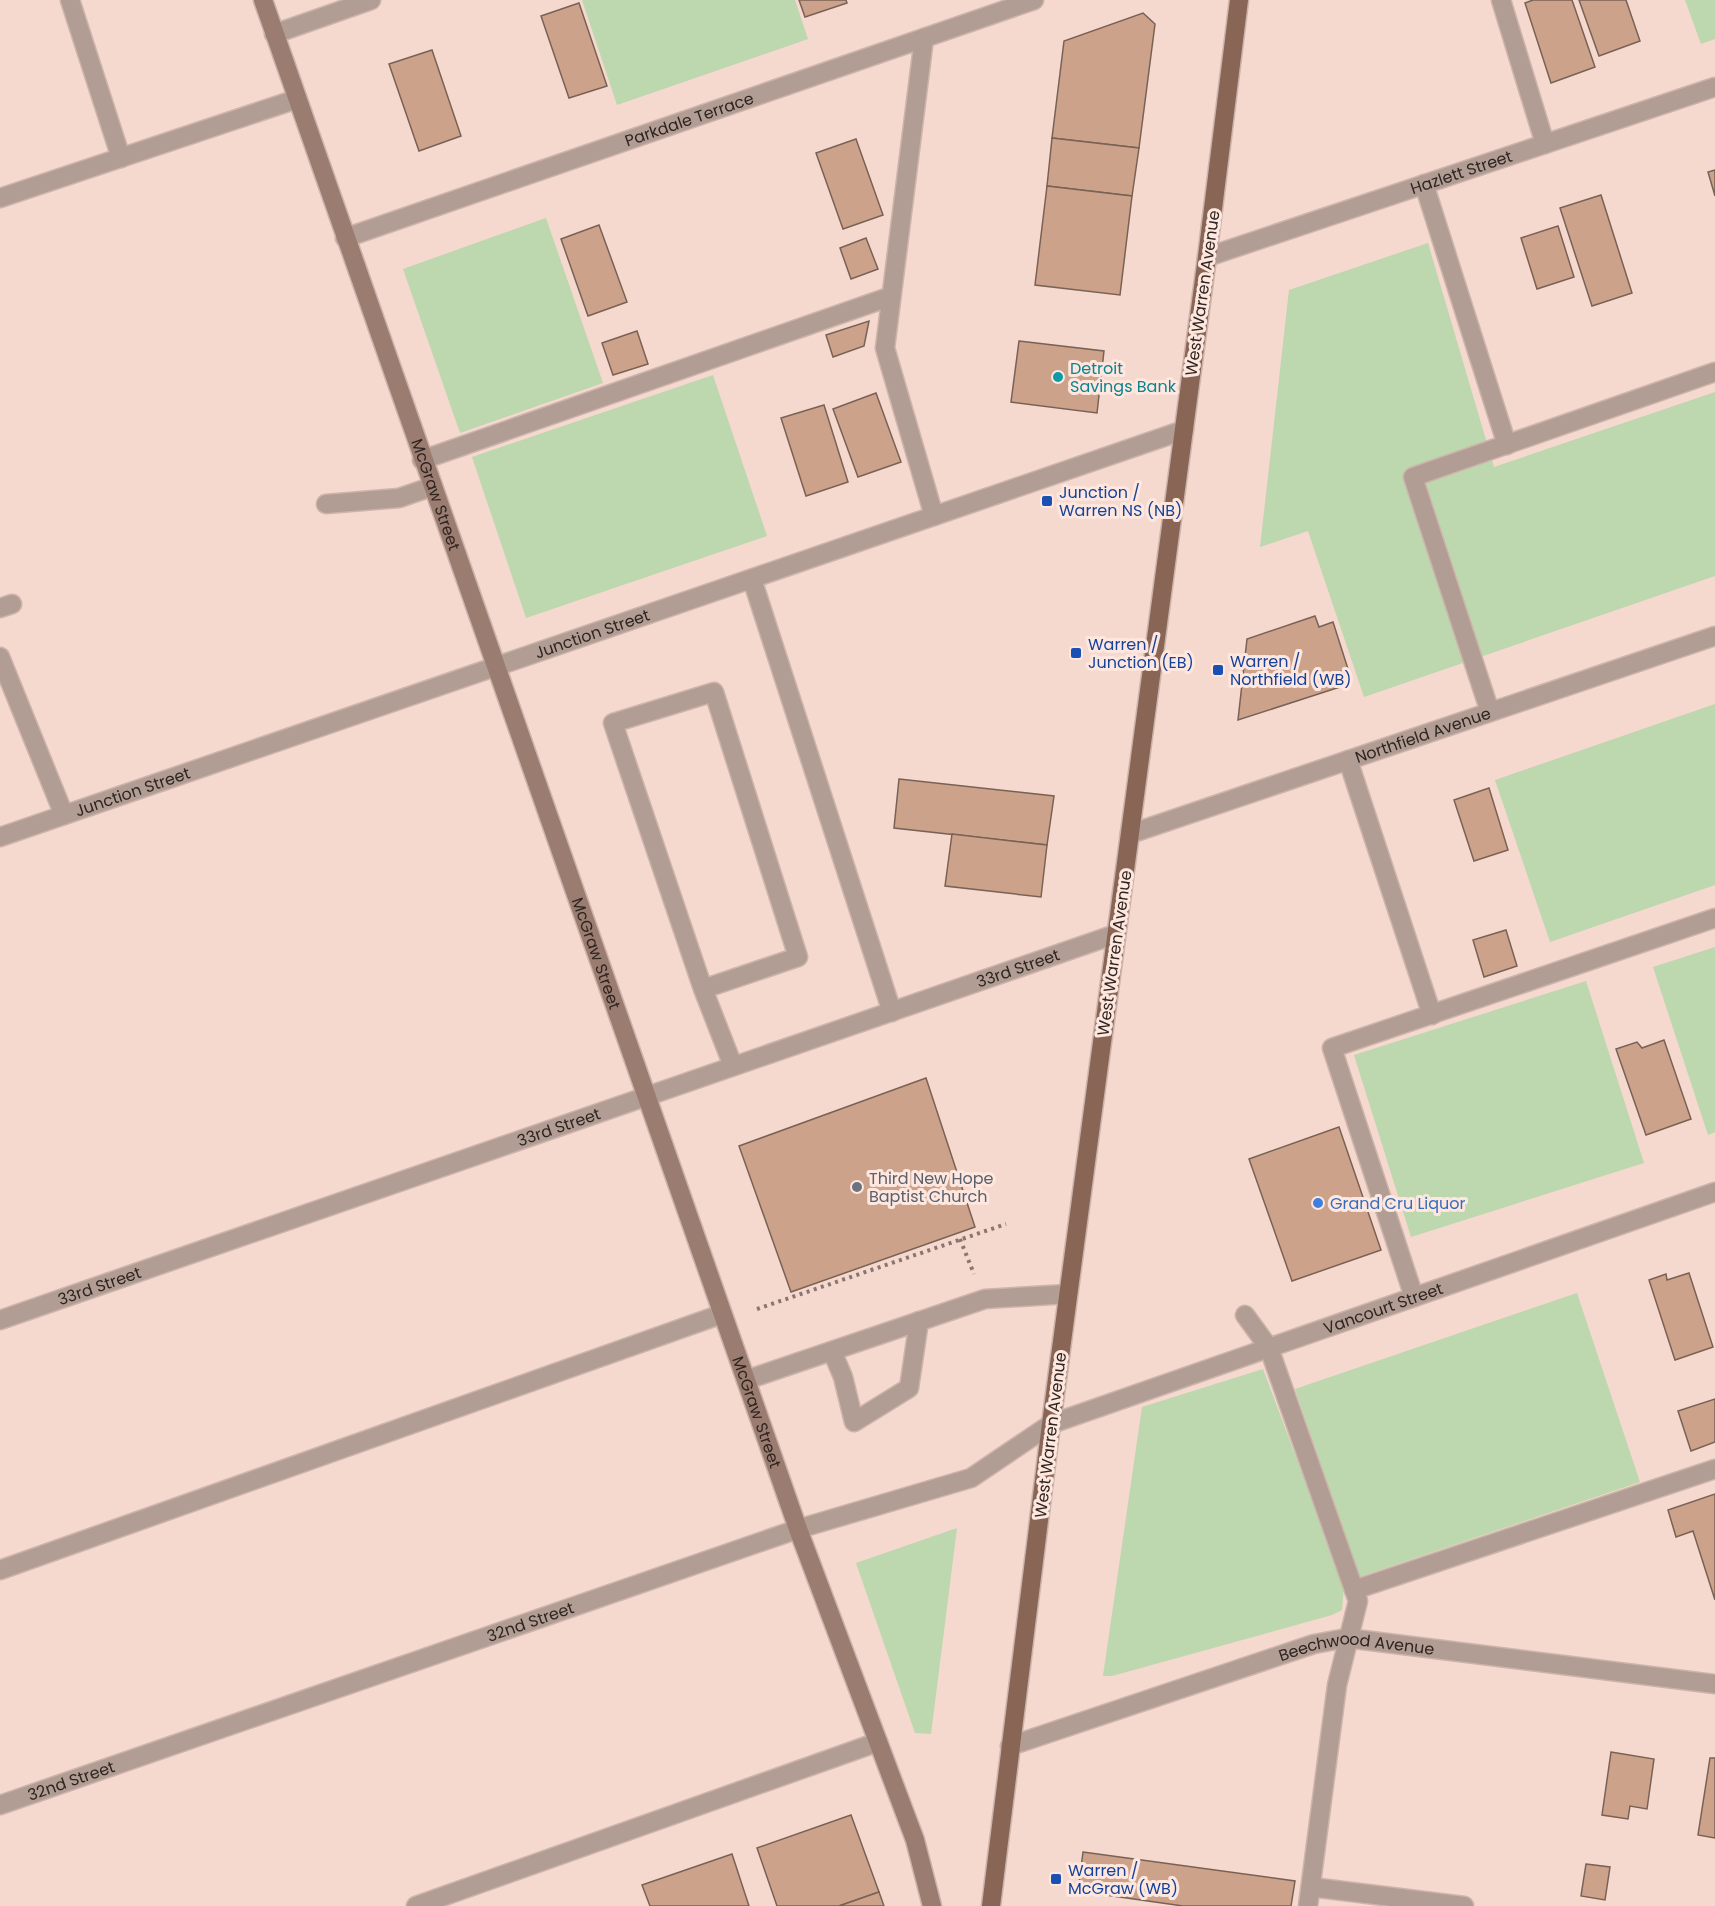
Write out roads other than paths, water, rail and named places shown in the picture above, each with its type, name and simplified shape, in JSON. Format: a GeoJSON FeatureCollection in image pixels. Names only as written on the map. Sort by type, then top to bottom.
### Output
{"type":"FeatureCollection","features":[{"type":"Feature","properties":{"kind":"main road","name":"West Warren Avenue"},"geometry":{"type":"LineString","coordinates":[[991,1906],[1051,1424],[1207,257],[1239,0]]}},
{"type":"Feature","properties":{"kind":"street"},"geometry":{"type":"LineString","coordinates":[[70,0],[121,158]]}},
{"type":"Feature","properties":{"kind":"street","name":"McGraw Street"},"geometry":{"type":"LineString","coordinates":[[263,0],[431,487],[798,1529],[915,1840],[932,1906]]}},
{"type":"Feature","properties":{"kind":"street"},"geometry":{"type":"LineString","coordinates":[[274,34],[371,0]]}},
{"type":"Feature","properties":{"kind":"street","name":"Parkdale Terrace"},"geometry":{"type":"LineString","coordinates":[[345,238],[1034,0]]}},
{"type":"Feature","properties":{"kind":"street"},"geometry":{"type":"LineString","coordinates":[[1501,0],[1545,144]]}},
{"type":"Feature","properties":{"kind":"street"},"geometry":{"type":"LineString","coordinates":[[924,38],[889,297],[885,348],[934,516]]}},
{"type":"Feature","properties":{"kind":"street","name":"Hazlett Street"},"geometry":{"type":"LineString","coordinates":[[1207,257],[1715,87]]}},
{"type":"Feature","properties":{"kind":"street"},"geometry":{"type":"LineString","coordinates":[[0,198],[297,99]]}},
{"type":"Feature","properties":{"kind":"street"},"geometry":{"type":"LineString","coordinates":[[1424,184],[1507,445]]}},
{"type":"Feature","properties":{"kind":"street"},"geometry":{"type":"LineString","coordinates":[[423,460],[889,297]]}},
{"type":"Feature","properties":{"kind":"street"},"geometry":{"type":"LineString","coordinates":[[1490,712],[1413,477],[1715,372]]}},
{"type":"Feature","properties":{"kind":"street","name":"Junction Street"},"geometry":{"type":"LineString","coordinates":[[0,837],[1184,430]]}},
{"type":"Feature","properties":{"kind":"street"},"geometry":{"type":"LineString","coordinates":[[326,504],[399,498],[431,487]]}},
{"type":"Feature","properties":{"kind":"street"},"geometry":{"type":"LineString","coordinates":[[752,579],[892,1011]]}},
{"type":"Feature","properties":{"kind":"street","name":"Northfield Avenue"},"geometry":{"type":"LineString","coordinates":[[1130,834],[1715,636]]}},
{"type":"Feature","properties":{"kind":"street"},"geometry":{"type":"LineString","coordinates":[[0,657],[64,815]]}},
{"type":"Feature","properties":{"kind":"street"},"geometry":{"type":"LineString","coordinates":[[704,989],[798,957],[714,692],[613,723],[704,989],[733,1066]]}},
{"type":"Feature","properties":{"kind":"street"},"geometry":{"type":"LineString","coordinates":[[1348,760],[1432,1015]]}},
{"type":"Feature","properties":{"kind":"street"},"geometry":{"type":"LineString","coordinates":[[1414,1297],[1332,1048],[1715,918]]}},
{"type":"Feature","properties":{"kind":"street","name":"33rd Street"},"geometry":{"type":"LineString","coordinates":[[0,1320],[1116,934]]}},
{"type":"Feature","properties":{"kind":"street","name":"Vancourt Street"},"geometry":{"type":"LineString","coordinates":[[1051,1424],[1715,1192]]}},
{"type":"Feature","properties":{"kind":"street"},"geometry":{"type":"LineString","coordinates":[[746,1380],[985,1299],[1068,1294]]}},
{"type":"Feature","properties":{"kind":"street"},"geometry":{"type":"LineString","coordinates":[[0,1570],[722,1314]]}},
{"type":"Feature","properties":{"kind":"street"},"geometry":{"type":"LineString","coordinates":[[1245,1315],[1269,1348],[1358,1600],[1337,1685],[1308,1906]]}},
{"type":"Feature","properties":{"kind":"street"},"geometry":{"type":"LineString","coordinates":[[832,1351],[843,1377],[854,1422],[909,1388],[919,1321]]}},
{"type":"Feature","properties":{"kind":"street","name":"32nd Street"},"geometry":{"type":"LineString","coordinates":[[0,1805],[798,1529],[971,1478],[1051,1424]]}},
{"type":"Feature","properties":{"kind":"street"},"geometry":{"type":"LineString","coordinates":[[1354,1590],[1715,1469]]}},
{"type":"Feature","properties":{"kind":"street","name":"Beechwood Avenue"},"geometry":{"type":"LineString","coordinates":[[1010,1746],[1314,1644],[1347,1638],[1715,1684]]}},
{"type":"Feature","properties":{"kind":"street"},"geometry":{"type":"LineString","coordinates":[[416,1906],[878,1742]]}},
{"type":"Feature","properties":{"kind":"street"},"geometry":{"type":"LineString","coordinates":[[1311,1887],[1464,1906]]}},
{"type":"Feature","properties":{"kind":"place","name":"Detroit Savings Bank"},"geometry":{"type":"Point","coordinates":[1058,377]}},
{"type":"Feature","properties":{"kind":"place","name":"Junction / Warren NS (NB)"},"geometry":{"type":"Point","coordinates":[1047,501]}},
{"type":"Feature","properties":{"kind":"place","name":"Warren / Junction (EB)"},"geometry":{"type":"Point","coordinates":[1076,653]}},
{"type":"Feature","properties":{"kind":"place","name":"Warren / Northfield (WB)"},"geometry":{"type":"Point","coordinates":[1218,670]}},
{"type":"Feature","properties":{"kind":"place","name":"Third New Hope Baptist Church"},"geometry":{"type":"Point","coordinates":[857,1187]}},
{"type":"Feature","properties":{"kind":"place","name":"Grand Cru Liquor"},"geometry":{"type":"Point","coordinates":[1318,1203]}},
{"type":"Feature","properties":{"kind":"place","name":"Warren / McGraw (WB)"},"geometry":{"type":"Point","coordinates":[1056,1879]}}]}
